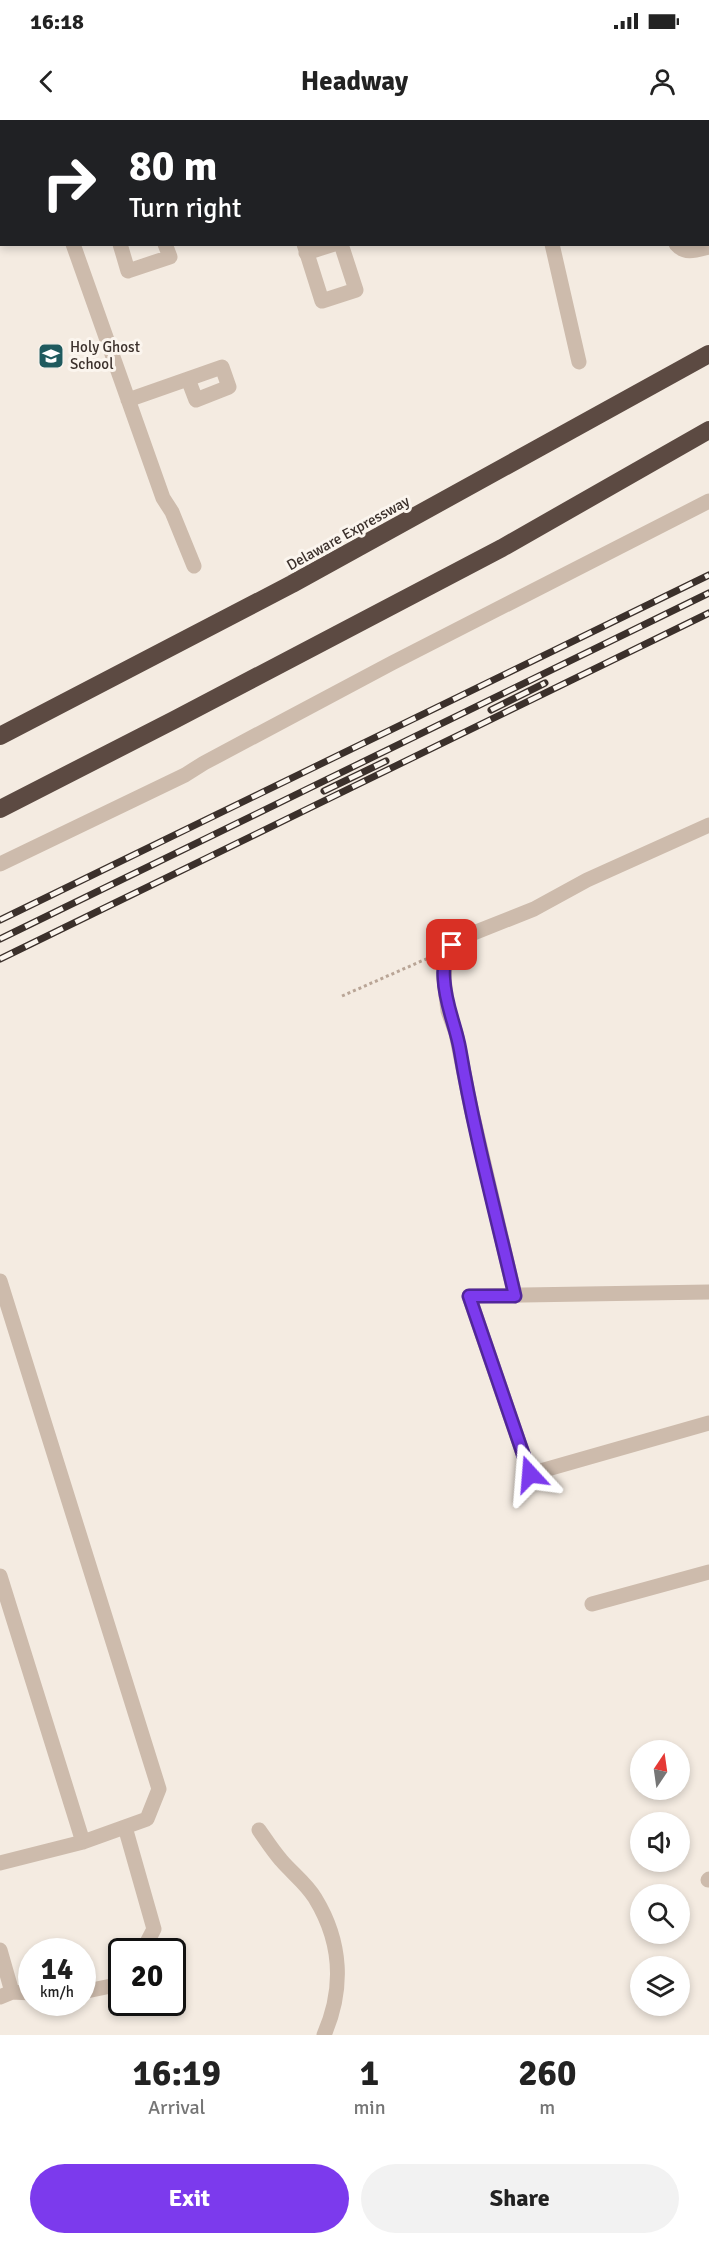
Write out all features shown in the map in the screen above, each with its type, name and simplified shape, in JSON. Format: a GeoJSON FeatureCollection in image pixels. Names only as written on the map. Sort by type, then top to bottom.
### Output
{"type":"FeatureCollection","features":[{"type":"Feature","properties":{"kind":"highway","name":"Delaware Expressway"},"geometry":{"type":"LineString","coordinates":[[0,736],[292,584],[709,354]]}},
{"type":"Feature","properties":{"kind":"highway"},"geometry":{"type":"LineString","coordinates":[[0,809],[502,548],[709,430]]}},
{"type":"Feature","properties":{"kind":"street"},"geometry":{"type":"LineString","coordinates":[[74,246],[163,498],[172,512],[194,566]]}},
{"type":"Feature","properties":{"kind":"street"},"geometry":{"type":"LineString","coordinates":[[121,246],[128,271],[170,258],[166,246]]}},
{"type":"Feature","properties":{"kind":"street"},"geometry":{"type":"LineString","coordinates":[[322,246],[305,249],[322,301],[356,290],[342,246]]}},
{"type":"Feature","properties":{"kind":"street"},"geometry":{"type":"LineString","coordinates":[[552,246],[579,362]]}},
{"type":"Feature","properties":{"kind":"street"},"geometry":{"type":"LineString","coordinates":[[678,246],[682,251],[690,252],[709,247]]}},
{"type":"Feature","properties":{"kind":"street"},"geometry":{"type":"LineString","coordinates":[[128,400],[188,379]]}},
{"type":"Feature","properties":{"kind":"street"},"geometry":{"type":"LineString","coordinates":[[0,864],[186,775],[334,693],[709,501]]}},
{"type":"Feature","properties":{"kind":"street"},"geometry":{"type":"LineString","coordinates":[[515,1296],[456,1032],[448,1011],[444,979],[446,953],[452,945],[466,936],[534,909],[586,880],[709,825]]}},
{"type":"Feature","properties":{"kind":"street"},"geometry":{"type":"LineString","coordinates":[[0,1281],[159,1789],[147,1819],[83,1842],[0,1863]]}},
{"type":"Feature","properties":{"kind":"street"},"geometry":{"type":"LineString","coordinates":[[709,1292],[469,1296],[530,1474],[709,1423]]}},
{"type":"Feature","properties":{"kind":"street"},"geometry":{"type":"LineString","coordinates":[[592,1604],[709,1572]]}},
{"type":"Feature","properties":{"kind":"street"},"geometry":{"type":"LineString","coordinates":[[0,1576],[83,1842]]}},
{"type":"Feature","properties":{"kind":"street"},"geometry":{"type":"LineString","coordinates":[[124,1827],[154,1929],[149,1938]]}},
{"type":"Feature","properties":{"kind":"street"},"geometry":{"type":"LineString","coordinates":[[259,1830],[281,1860],[315,1897],[333,1941],[339,1984],[324,2035]]}},
{"type":"Feature","properties":{"kind":"street"},"geometry":{"type":"LineString","coordinates":[[0,1950],[6,1995]]}},
{"type":"Feature","properties":{"kind":"path"},"geometry":{"type":"LineString","coordinates":[[342,996],[428,958],[446,953]]}},
{"type":"Feature","properties":{"kind":"railway"},"geometry":{"type":"LineString","coordinates":[[0,920],[709,575]]}},
{"type":"Feature","properties":{"kind":"railway"},"geometry":{"type":"LineString","coordinates":[[0,939],[709,593]]}},
{"type":"Feature","properties":{"kind":"railway"},"geometry":{"type":"LineString","coordinates":[[0,959],[709,613]]}},
{"type":"Feature","properties":{"kind":"railway"},"geometry":{"type":"LineString","coordinates":[[491,710],[545,683]]}},
{"type":"Feature","properties":{"kind":"railway"},"geometry":{"type":"LineString","coordinates":[[324,791],[386,761]]}},
{"type":"Feature","properties":{"kind":"place","name":"Holy Ghost School"},"geometry":{"type":"Point","coordinates":[51,356]}},
{"type":"Feature","properties":{"kind":"route"},"geometry":{"type":"LineString","coordinates":[[452,945],[446,953],[444,966],[448,1011],[456,1032],[471,1108],[515,1296],[469,1296],[530,1474]]}}]}
